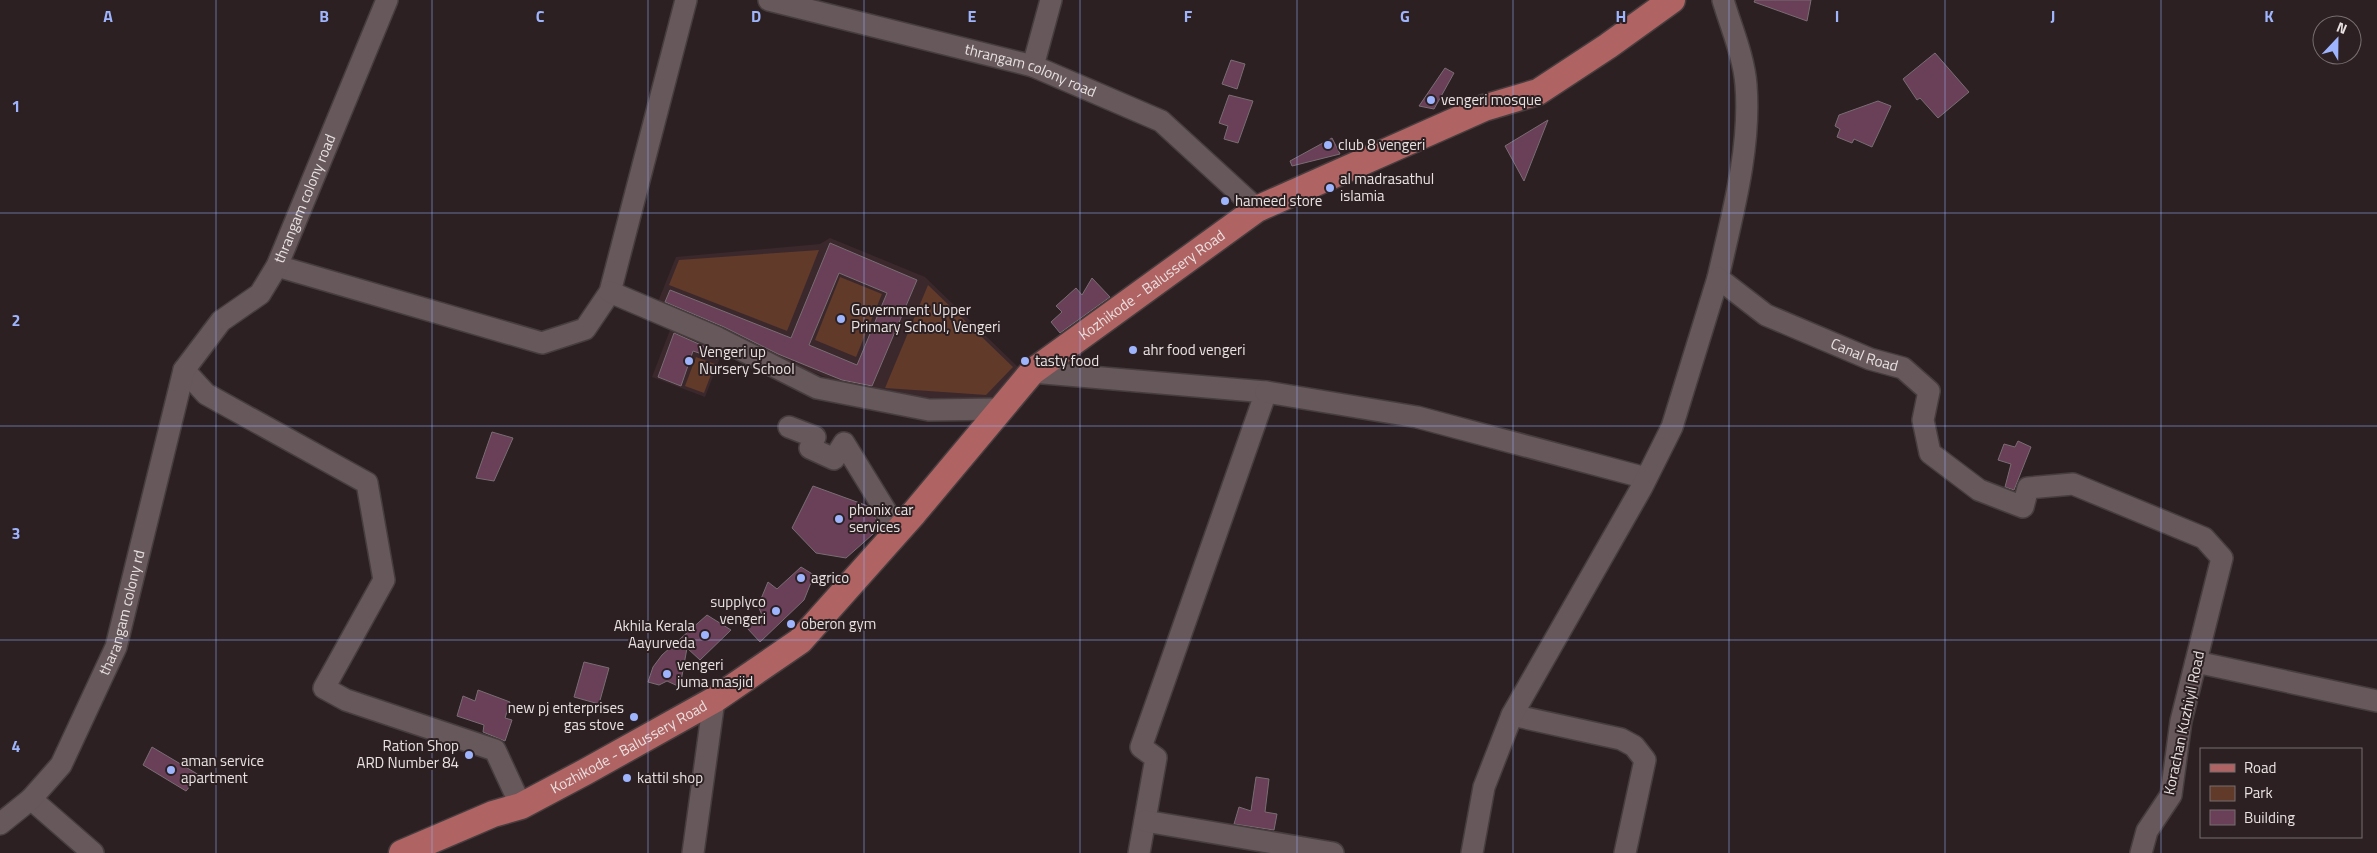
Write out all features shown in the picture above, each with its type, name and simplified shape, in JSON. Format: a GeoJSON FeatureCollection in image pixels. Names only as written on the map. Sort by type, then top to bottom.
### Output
{"type":"FeatureCollection","features":[{"type":"Feature","properties":{"kind":"main road","name":"Kozhikode - Balussery Road"},"geometry":{"type":"LineString","coordinates":[[402,853],[493,814],[521,806],[714,700],[800,641],[898,531],[1032,372],[1257,209],[1484,108],[1538,92],[1608,46],[1672,0]]}},
{"type":"Feature","properties":{"kind":"street","name":"thrangam colony road"},"geometry":{"type":"LineString","coordinates":[[184,370],[221,321],[260,294],[277,266],[387,0]]}},
{"type":"Feature","properties":{"kind":"street"},"geometry":{"type":"LineString","coordinates":[[277,266],[542,343],[585,329],[610,292],[686,0]]}},
{"type":"Feature","properties":{"kind":"street","name":"thrangam colony road"},"geometry":{"type":"LineString","coordinates":[[769,0],[1032,66],[1161,121],[1257,209]]}},
{"type":"Feature","properties":{"kind":"street"},"geometry":{"type":"LineString","coordinates":[[1032,66],[1051,0]]}},
{"type":"Feature","properties":{"kind":"street"},"geometry":{"type":"LineString","coordinates":[[1472,853],[1484,788],[1512,715],[1646,478],[1672,426],[1718,278],[1737,194],[1746,118],[1746,84],[1723,0]]}},
{"type":"Feature","properties":{"kind":"street","name":"Canal Road"},"geometry":{"type":"LineString","coordinates":[[1718,278],[1766,315],[1870,359],[1903,368],[1929,391],[1923,420],[1930,453],[1979,490],[2023,507],[2028,488],[2073,484],[2204,538],[2222,558]]}},
{"type":"Feature","properties":{"kind":"street"},"geometry":{"type":"LineString","coordinates":[[610,292],[718,338],[817,388],[929,410],[1002,409]]}},
{"type":"Feature","properties":{"kind":"street"},"geometry":{"type":"LineString","coordinates":[[184,370],[206,394],[367,483],[384,580],[324,688],[346,700],[495,750],[521,806]]}},
{"type":"Feature","properties":{"kind":"street","name":"tharangam colony rd"},"geometry":{"type":"LineString","coordinates":[[0,824],[31,799],[61,765],[116,647],[184,370]]}},
{"type":"Feature","properties":{"kind":"street"},"geometry":{"type":"LineString","coordinates":[[1032,372],[1266,392],[1417,417],[1646,478]]}},
{"type":"Feature","properties":{"kind":"street"},"geometry":{"type":"LineString","coordinates":[[1139,853],[1156,758],[1141,747],[1266,392]]}},
{"type":"Feature","properties":{"kind":"street"},"geometry":{"type":"LineString","coordinates":[[789,428],[815,437],[810,448],[834,459],[844,443],[898,531]]}},
{"type":"Feature","properties":{"kind":"street","name":"Korachan Kuzhiyil Road"},"geometry":{"type":"LineString","coordinates":[[2141,853],[2146,831],[2171,795],[2181,721],[2222,558]]}},
{"type":"Feature","properties":{"kind":"street"},"geometry":{"type":"LineString","coordinates":[[2196,662],[2377,701]]}},
{"type":"Feature","properties":{"kind":"street"},"geometry":{"type":"LineString","coordinates":[[693,853],[714,700]]}},
{"type":"Feature","properties":{"kind":"street"},"geometry":{"type":"LineString","coordinates":[[1512,715],[1621,739],[1634,746],[1645,760],[1625,853]]}},
{"type":"Feature","properties":{"kind":"street"},"geometry":{"type":"LineString","coordinates":[[31,799],[94,853]]}},
{"type":"Feature","properties":{"kind":"street"},"geometry":{"type":"LineString","coordinates":[[1145,821],[1333,853]]}},
{"type":"Feature","properties":{"kind":"shaded area"},"geometry":{"type":"Polygon","coordinates":[[[830,238],[925,277],[1019,368],[989,400],[878,398],[655,309],[676,257],[820,244],[830,238]]]}},
{"type":"Feature","properties":{"kind":"shaded area","name":"Vengeri up Nursery School"},"geometry":{"type":"Polygon","coordinates":[[[672,325],[725,345],[705,397],[652,377],[672,325]]]}},
{"type":"Feature","properties":{"kind":"green space"},"geometry":{"type":"Polygon","coordinates":[[[819,250],[787,331],[669,285],[679,260],[819,250]]]}},
{"type":"Feature","properties":{"kind":"green space"},"geometry":{"type":"Polygon","coordinates":[[[840,277],[882,294],[856,357],[815,340],[840,277]]]}},
{"type":"Feature","properties":{"kind":"green space"},"geometry":{"type":"Polygon","coordinates":[[[928,285],[1013,367],[986,395],[885,388],[928,285]]]}},
{"type":"Feature","properties":{"kind":"green space"},"geometry":{"type":"Polygon","coordinates":[[[696,357],[715,364],[704,393],[685,386],[696,357]]]}},
{"type":"Feature","properties":{"kind":"building"},"geometry":{"type":"Polygon","coordinates":[[[1755,0],[1811,0],[1807,21],[1754,2],[1755,0]]]}},
{"type":"Feature","properties":{"kind":"building"},"geometry":{"type":"Polygon","coordinates":[[[1935,53],[1969,92],[1938,118],[1920,98],[1917,100],[1903,79],[1935,53]]]}},
{"type":"Feature","properties":{"kind":"building"},"geometry":{"type":"Polygon","coordinates":[[[1231,60],[1245,64],[1237,89],[1222,84],[1231,60]]]}},
{"type":"Feature","properties":{"kind":"building"},"geometry":{"type":"Polygon","coordinates":[[[1445,68],[1454,73],[1434,109],[1419,106],[1445,68]]]}},
{"type":"Feature","properties":{"kind":"building"},"geometry":{"type":"Polygon","coordinates":[[[1229,95],[1253,101],[1238,143],[1224,139],[1228,126],[1219,123],[1229,95]]]}},
{"type":"Feature","properties":{"kind":"building"},"geometry":{"type":"Polygon","coordinates":[[[1878,101],[1891,106],[1872,147],[1854,139],[1852,143],[1837,137],[1840,129],[1835,126],[1839,115],[1878,101]]]}},
{"type":"Feature","properties":{"kind":"building"},"geometry":{"type":"Polygon","coordinates":[[[1548,120],[1524,181],[1505,146],[1548,120]]]}},
{"type":"Feature","properties":{"kind":"building","name":"club 8 vengeri"},"geometry":{"type":"Polygon","coordinates":[[[1332,138],[1340,154],[1292,166],[1290,161],[1332,138]]]}},
{"type":"Feature","properties":{"kind":"building"},"geometry":{"type":"Polygon","coordinates":[[[830,243],[917,280],[872,386],[842,380],[778,354],[724,327],[665,302],[670,290],[791,338],[830,243]],[[839,273],[809,345],[857,365],[887,293],[839,273]]]}},
{"type":"Feature","properties":{"kind":"building"},"geometry":{"type":"Polygon","coordinates":[[[1092,278],[1110,297],[1060,333],[1051,322],[1062,312],[1056,306],[1076,288],[1082,295],[1092,278]]]}},
{"type":"Feature","properties":{"kind":"building"},"geometry":{"type":"Polygon","coordinates":[[[674,333],[719,353],[717,359],[693,351],[681,386],[658,377],[674,333]]]}},
{"type":"Feature","properties":{"kind":"building"},"geometry":{"type":"Polygon","coordinates":[[[492,432],[513,438],[494,481],[476,478],[492,432]]]}},
{"type":"Feature","properties":{"kind":"building"},"geometry":{"type":"Polygon","coordinates":[[[2018,441],[2031,447],[2014,490],[2005,487],[2011,464],[1998,460],[2004,444],[2015,447],[2018,441]]]}},
{"type":"Feature","properties":{"kind":"building","name":"phonix car services"},"geometry":{"type":"Polygon","coordinates":[[[813,486],[868,506],[881,527],[846,558],[816,553],[792,528],[813,486]]]}},
{"type":"Feature","properties":{"kind":"building","name":"supplyco vengeri"},"geometry":{"type":"Polygon","coordinates":[[[801,567],[814,575],[804,600],[760,642],[747,628],[762,615],[758,606],[768,582],[777,589],[801,567]]]}},
{"type":"Feature","properties":{"kind":"building"},"geometry":{"type":"Polygon","coordinates":[[[707,615],[731,630],[700,660],[687,648],[680,687],[667,681],[659,685],[648,682],[653,667],[662,655],[707,615]]]}},
{"type":"Feature","properties":{"kind":"building"},"geometry":{"type":"Polygon","coordinates":[[[584,662],[609,668],[599,704],[574,697],[584,662]]]}},
{"type":"Feature","properties":{"kind":"building"},"geometry":{"type":"Polygon","coordinates":[[[478,690],[510,702],[505,718],[512,720],[505,741],[483,732],[484,725],[457,716],[463,696],[475,701],[478,690]]]}},
{"type":"Feature","properties":{"kind":"building","name":"aman service apartment"},"geometry":{"type":"Polygon","coordinates":[[[152,747],[199,775],[186,791],[143,765],[152,747]]]}},
{"type":"Feature","properties":{"kind":"building"},"geometry":{"type":"Polygon","coordinates":[[[1256,777],[1269,779],[1265,812],[1277,814],[1274,830],[1234,824],[1239,807],[1251,811],[1256,777]]]}},
{"type":"Feature","properties":{"kind":"place","name":"vengeri mosque"},"geometry":{"type":"Point","coordinates":[1431,100]}},
{"type":"Feature","properties":{"kind":"place","name":"club 8 vengeri"},"geometry":{"type":"Point","coordinates":[1328,145]}},
{"type":"Feature","properties":{"kind":"place","name":"al madrasathul islamia"},"geometry":{"type":"Point","coordinates":[1330,188]}},
{"type":"Feature","properties":{"kind":"place","name":"hameed store"},"geometry":{"type":"Point","coordinates":[1225,201]}},
{"type":"Feature","properties":{"kind":"place","name":"Government Upper Primary School, Vengeri"},"geometry":{"type":"Point","coordinates":[841,319]}},
{"type":"Feature","properties":{"kind":"place","name":"ahr food vengeri"},"geometry":{"type":"Point","coordinates":[1133,350]}},
{"type":"Feature","properties":{"kind":"place","name":"Vengeri up Nursery School"},"geometry":{"type":"Point","coordinates":[689,361]}},
{"type":"Feature","properties":{"kind":"place","name":"tasty food"},"geometry":{"type":"Point","coordinates":[1025,361]}},
{"type":"Feature","properties":{"kind":"place","name":"phonix car services"},"geometry":{"type":"Point","coordinates":[839,519]}},
{"type":"Feature","properties":{"kind":"place","name":"agrico"},"geometry":{"type":"Point","coordinates":[801,578]}},
{"type":"Feature","properties":{"kind":"place","name":"supplyco vengeri"},"geometry":{"type":"Point","coordinates":[776,611]}},
{"type":"Feature","properties":{"kind":"place","name":"oberon gym"},"geometry":{"type":"Point","coordinates":[791,624]}},
{"type":"Feature","properties":{"kind":"place","name":"Akhila Kerala Aayurveda"},"geometry":{"type":"Point","coordinates":[705,635]}},
{"type":"Feature","properties":{"kind":"place","name":"vengeri juma masjid"},"geometry":{"type":"Point","coordinates":[667,674]}},
{"type":"Feature","properties":{"kind":"place","name":"new pj enterprises gas stove"},"geometry":{"type":"Point","coordinates":[634,717]}},
{"type":"Feature","properties":{"kind":"place","name":"Ration Shop ARD Number 84"},"geometry":{"type":"Point","coordinates":[469,755]}},
{"type":"Feature","properties":{"kind":"place","name":"aman service apartment"},"geometry":{"type":"Point","coordinates":[171,770]}},
{"type":"Feature","properties":{"kind":"place","name":"kattil shop"},"geometry":{"type":"Point","coordinates":[627,778]}}]}
